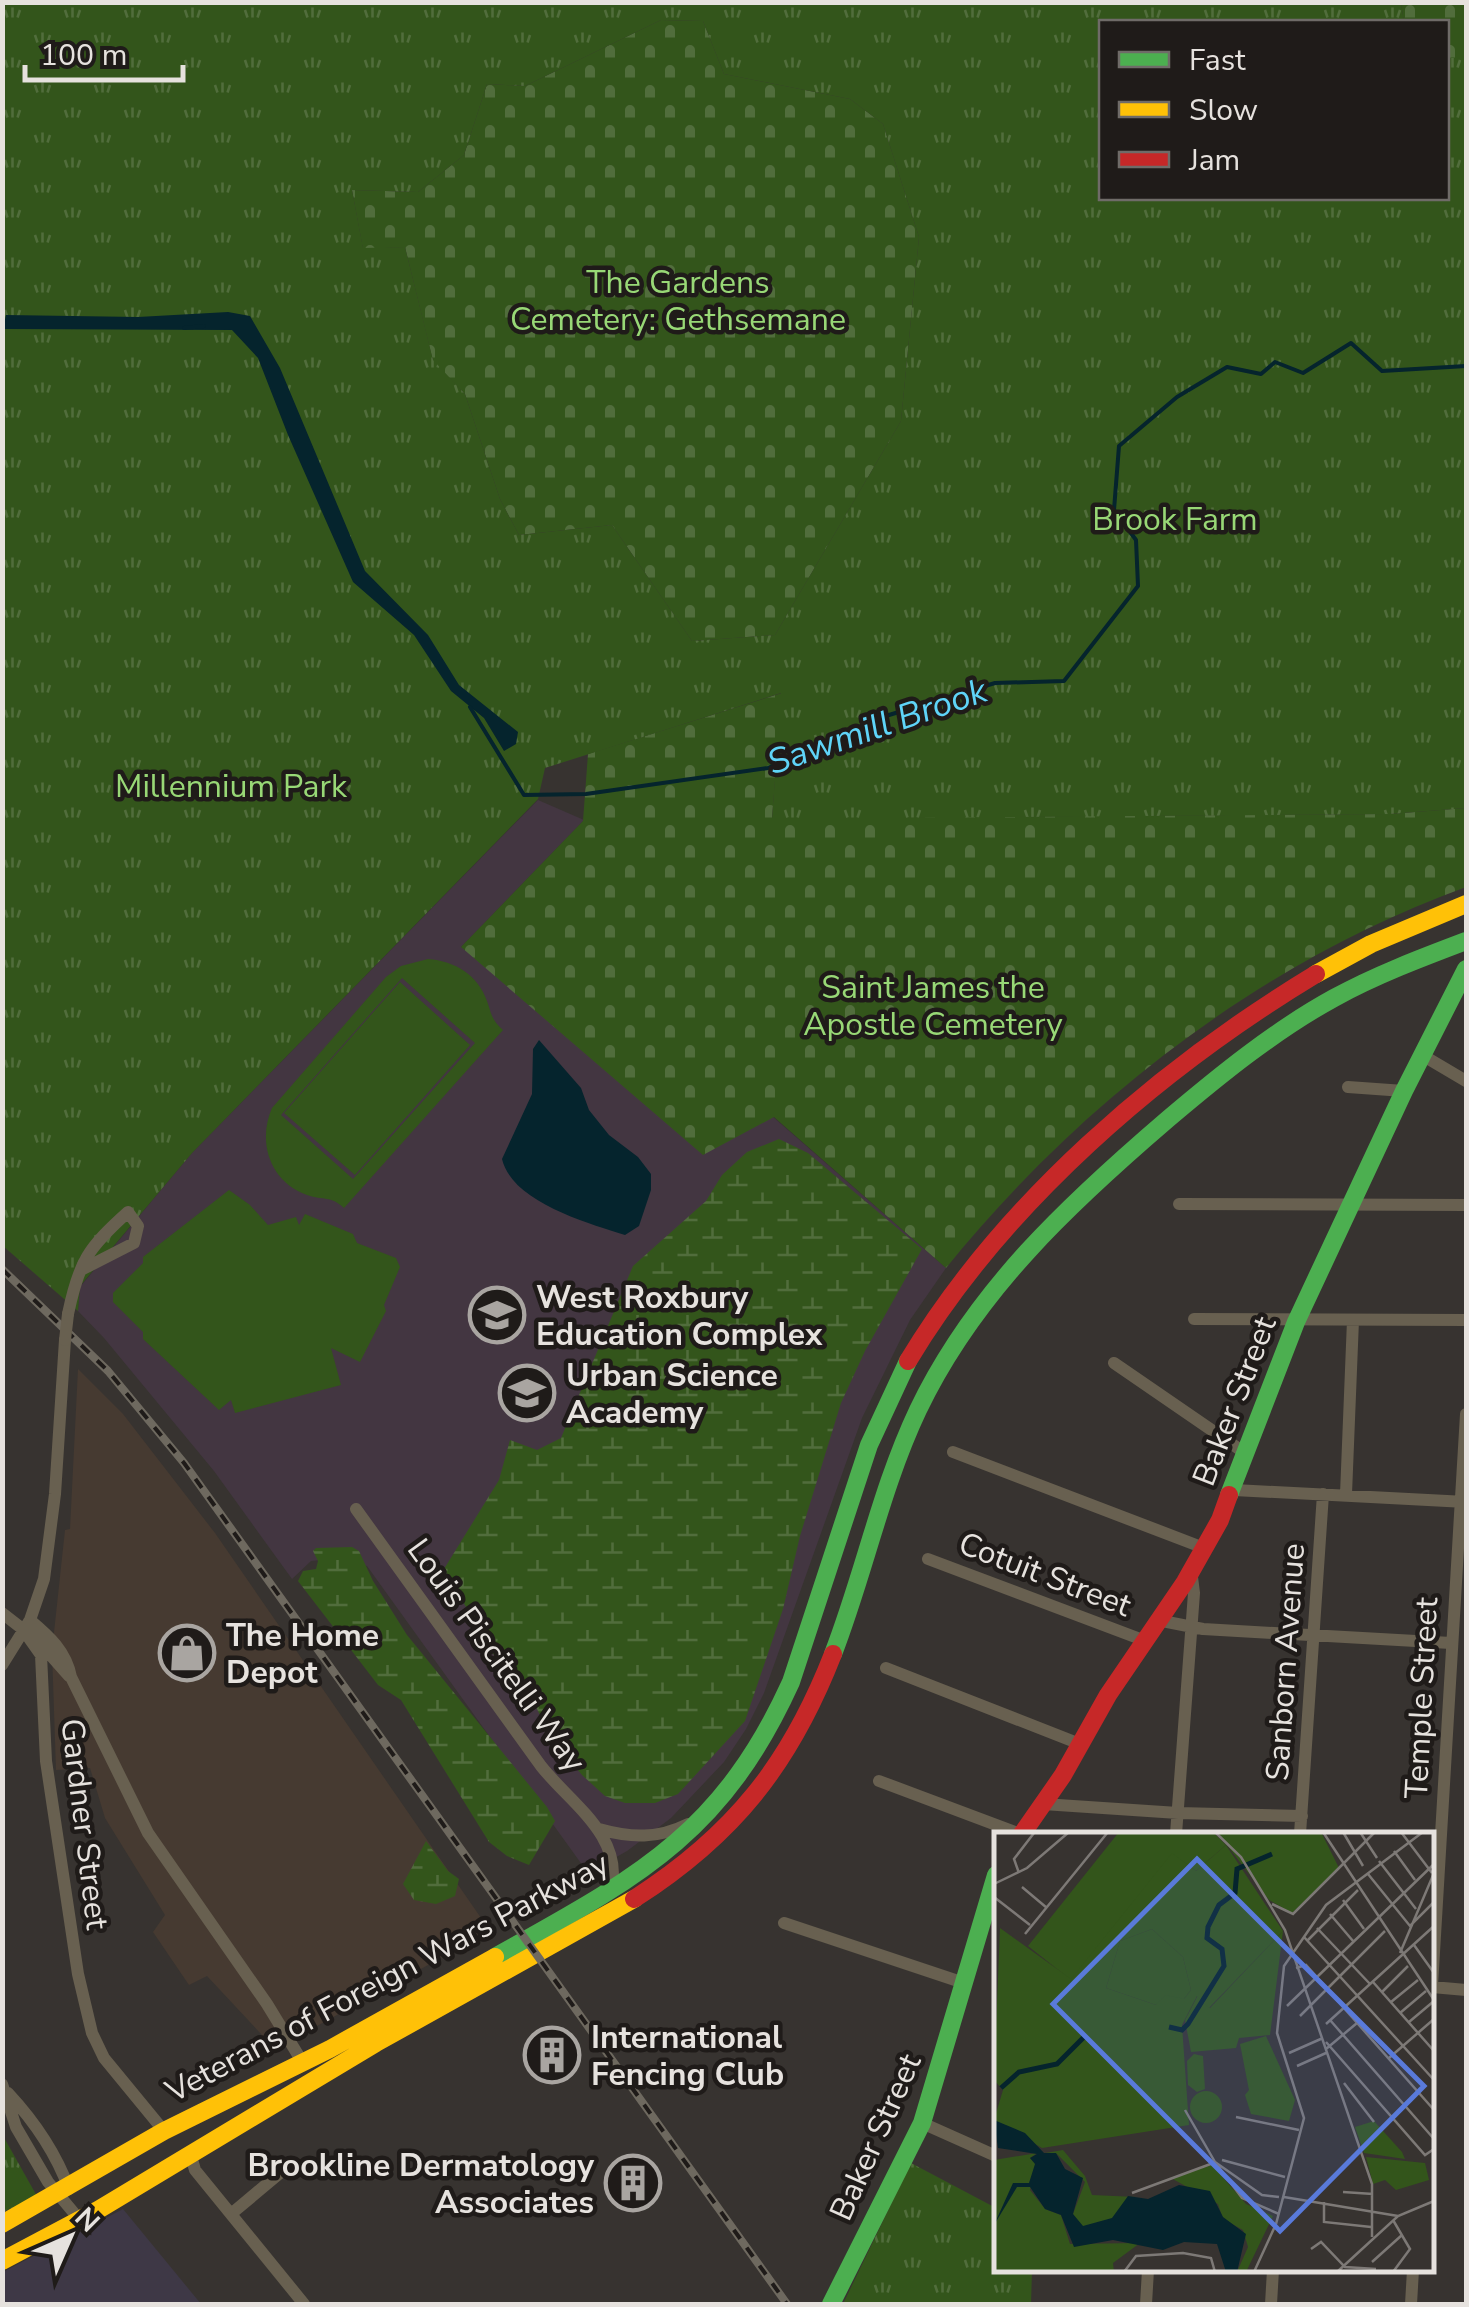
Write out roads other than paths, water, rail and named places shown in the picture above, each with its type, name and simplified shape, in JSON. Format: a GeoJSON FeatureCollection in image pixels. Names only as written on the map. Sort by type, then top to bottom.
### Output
{"type":"FeatureCollection","features":[{"type":"Feature","properties":{"kind":"main road","name":"Veterans of Foreign Wars Parkway"},"geometry":{"type":"LineString","coordinates":[[2,2224],[164,2131],[302,2063],[611,1892],[664,1856],[708,1814],[750,1761],[778,1712],[877,1425],[921,1339],[974,1260],[1038,1190],[1197,1054],[1258,1008],[1366,945],[1466,904]]}},
{"type":"Feature","properties":{"kind":"main road","name":"Veterans of Foreign Wars Parkway"},"geometry":{"type":"LineString","coordinates":[[2,2261],[652,1888],[722,1834],[772,1775],[812,1710],[906,1440],[948,1355],[990,1292],[1052,1220],[1210,1084],[1286,1027],[1369,981],[1466,941]]}},
{"type":"Feature","properties":{"kind":"main road","name":"Baker Street"},"geometry":{"type":"LineString","coordinates":[[1022,1832],[1191,1570],[1234,1490],[1296,1322],[1466,969]]}},
{"type":"Feature","properties":{"kind":"main road"},"geometry":{"type":"LineString","coordinates":[[846,1516],[876,1526]]}},
{"type":"Feature","properties":{"kind":"main road","name":"Baker Street"},"geometry":{"type":"LineString","coordinates":[[834,2298],[922,2122],[994,1881]]}},
{"type":"Feature","properties":{"kind":"street"},"geometry":{"type":"LineString","coordinates":[[1422,1056],[1466,1080]]}},
{"type":"Feature","properties":{"kind":"street"},"geometry":{"type":"LineString","coordinates":[[1348,1087],[1404,1091]]}},
{"type":"Feature","properties":{"kind":"street"},"geometry":{"type":"LineString","coordinates":[[1179,1204],[1466,1205]]}},
{"type":"Feature","properties":{"kind":"street"},"geometry":{"type":"LineString","coordinates":[[2,1666],[27,1625],[44,1578],[55,1494],[65,1340],[74,1282],[87,1250],[128,1212],[138,1226],[134,1242],[81,1270]]}},
{"type":"Feature","properties":{"kind":"street"},"geometry":{"type":"LineString","coordinates":[[1194,1320],[1466,1320]]}},
{"type":"Feature","properties":{"kind":"street"},"geometry":{"type":"LineString","coordinates":[[1346,1494],[1353,1320]]}},
{"type":"Feature","properties":{"kind":"street"},"geometry":{"type":"LineString","coordinates":[[1114,1363],[1245,1453]]}},
{"type":"Feature","properties":{"kind":"street","name":"Temple Street"},"geometry":{"type":"LineString","coordinates":[[1434,1953],[1466,1414]]}},
{"type":"Feature","properties":{"kind":"street"},"geometry":{"type":"LineString","coordinates":[[953,1452],[1204,1548]]}},
{"type":"Feature","properties":{"kind":"street"},"geometry":{"type":"LineString","coordinates":[[1234,1490],[1463,1502]]}},
{"type":"Feature","properties":{"kind":"street","name":"Sanborn Avenue"},"geometry":{"type":"LineString","coordinates":[[1300,1832],[1324,1494]]}},
{"type":"Feature","properties":{"kind":"street","name":"Louis Piscitelli Way"},"geometry":{"type":"LineString","coordinates":[[356,1509],[559,1790],[599,1828],[613,1860],[611,1892]]}},
{"type":"Feature","properties":{"kind":"street","name":"Cotuit Street"},"geometry":{"type":"LineString","coordinates":[[928,1559],[1143,1640]]}},
{"type":"Feature","properties":{"kind":"street"},"geometry":{"type":"LineString","coordinates":[[1176,1832],[1194,1594],[1191,1570]]}},
{"type":"Feature","properties":{"kind":"street"},"geometry":{"type":"LineString","coordinates":[[2,1613],[27,1625],[70,1677],[148,1833],[267,2004],[302,2063]]}},
{"type":"Feature","properties":{"kind":"street"},"geometry":{"type":"LineString","coordinates":[[1157,1620],[1190,1627],[1452,1643]]}},
{"type":"Feature","properties":{"kind":"street","name":"Gardner Street"},"geometry":{"type":"LineString","coordinates":[[27,1625],[41,1655],[46,1762],[78,1974],[92,2033],[104,2058],[164,2131]]}},
{"type":"Feature","properties":{"kind":"street"},"geometry":{"type":"LineString","coordinates":[[886,1668],[1080,1744]]}},
{"type":"Feature","properties":{"kind":"street"},"geometry":{"type":"LineString","coordinates":[[879,1782],[1016,1832]]}},
{"type":"Feature","properties":{"kind":"street"},"geometry":{"type":"LineString","coordinates":[[1043,1804],[1302,1816]]}},
{"type":"Feature","properties":{"kind":"street"},"geometry":{"type":"LineString","coordinates":[[599,1828],[650,1836],[670,1833],[708,1814]]}},
{"type":"Feature","properties":{"kind":"street"},"geometry":{"type":"LineString","coordinates":[[784,1924],[964,1983]]}},
{"type":"Feature","properties":{"kind":"street"},"geometry":{"type":"LineString","coordinates":[[1434,1987],[1466,1990]]}},
{"type":"Feature","properties":{"kind":"street"},"geometry":{"type":"LineString","coordinates":[[4,2088],[16,2127],[79,2220]]}},
{"type":"Feature","properties":{"kind":"street"},"geometry":{"type":"LineString","coordinates":[[922,2122],[994,2155]]}},
{"type":"Feature","properties":{"kind":"street"},"geometry":{"type":"LineString","coordinates":[[191,2156],[195,2170],[304,2304]]}},
{"type":"Feature","properties":{"kind":"street"},"geometry":{"type":"LineString","coordinates":[[231,2214],[286,2168]]}},
{"type":"Feature","properties":{"kind":"street"},"geometry":{"type":"LineString","coordinates":[[1146,2304],[1148,2272]]}},
{"type":"Feature","properties":{"kind":"street"},"geometry":{"type":"LineString","coordinates":[[1271,2304],[1273,2272]]}},
{"type":"Feature","properties":{"kind":"street"},"geometry":{"type":"LineString","coordinates":[[1411,2304],[1413,2272]]}},
{"type":"Feature","properties":{"kind":"water"},"geometry":{"type":"Polygon","coordinates":[[[228,312],[250,316],[280,368],[365,571],[428,635],[459,685],[518,732],[516,744],[504,751],[484,718],[451,691],[414,635],[353,582],[258,358],[232,330],[3,329],[6,315],[138,317],[228,312]]]}},
{"type":"Feature","properties":{"kind":"water"},"geometry":{"type":"Polygon","coordinates":[[[539,1040],[581,1088],[589,1110],[609,1135],[638,1157],[651,1174],[651,1190],[639,1226],[625,1235],[536,1199],[520,1187],[502,1159],[532,1094],[533,1049],[539,1040]]]}},
{"type":"Feature","properties":{"kind":"waterway","name":"Sawmill Brook"},"geometry":{"type":"LineString","coordinates":[[184,328],[204,326]]}},
{"type":"Feature","properties":{"kind":"waterway","name":"Sawmill Brook"},"geometry":{"type":"LineString","coordinates":[[470,707],[524,795],[586,794],[768,768],[879,718],[995,683],[1064,681],[1138,586],[1136,540],[1114,510],[1119,446],[1177,397],[1227,367],[1261,374],[1275,362],[1303,373],[1351,343],[1382,371],[1466,366]]}},
{"type":"Feature","properties":{"kind":"railway"},"geometry":{"type":"LineString","coordinates":[[2,1269],[108,1371],[184,1463],[787,2304]]}},
{"type":"Feature","properties":{"kind":"place","name":"West Roxbury Education Complex"},"geometry":{"type":"Point","coordinates":[497,1315]}},
{"type":"Feature","properties":{"kind":"place","name":"Urban Science Academy"},"geometry":{"type":"Point","coordinates":[527,1393]}},
{"type":"Feature","properties":{"kind":"place","name":"The Home Depot"},"geometry":{"type":"Point","coordinates":[187,1653]}},
{"type":"Feature","properties":{"kind":"place","name":"International Fencing Club"},"geometry":{"type":"Point","coordinates":[552,2055]}},
{"type":"Feature","properties":{"kind":"place","name":"Brookline Dermatology Associates"},"geometry":{"type":"Point","coordinates":[633,2183]}},
{"type":"Feature","properties":{"kind":"park label","name":"The Gardens Cemetery: Gethsemane"},"geometry":{"type":"Point","coordinates":[678,300]}},
{"type":"Feature","properties":{"kind":"park label","name":"Brook Farm"},"geometry":{"type":"Point","coordinates":[1175,519]}},
{"type":"Feature","properties":{"kind":"park label","name":"Millennium Park"},"geometry":{"type":"Point","coordinates":[231,786]}},
{"type":"Feature","properties":{"kind":"park label","name":"Saint James the Apostle Cemetery"},"geometry":{"type":"Point","coordinates":[933,1006]}}]}
